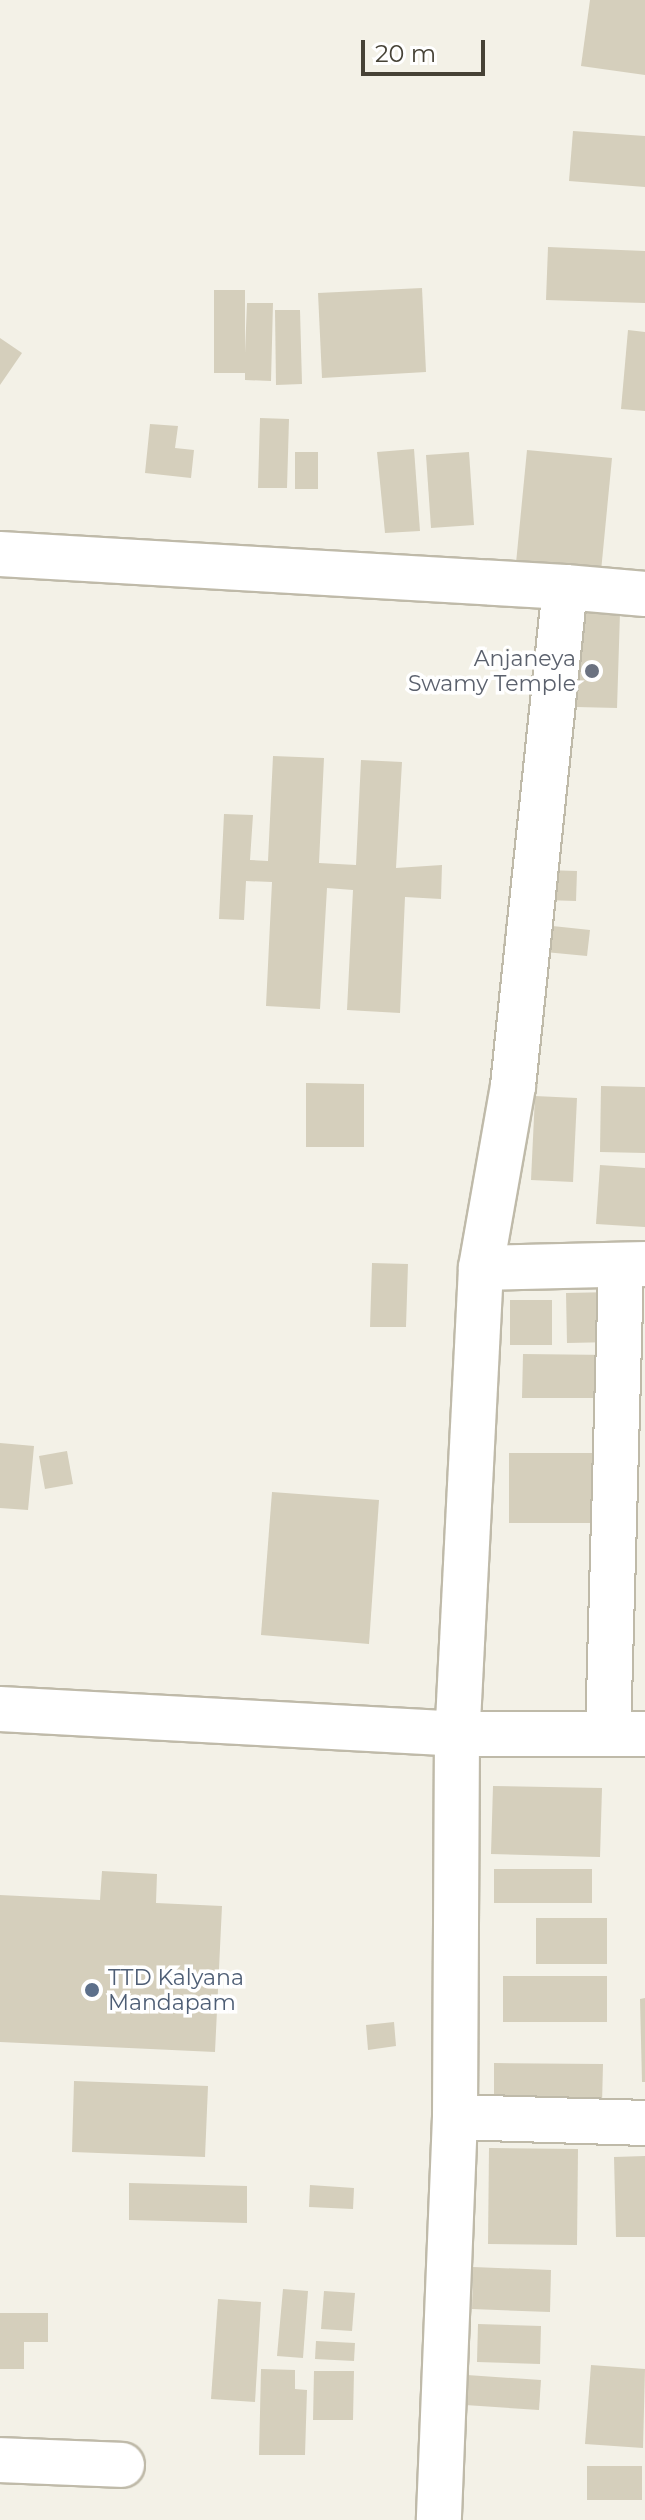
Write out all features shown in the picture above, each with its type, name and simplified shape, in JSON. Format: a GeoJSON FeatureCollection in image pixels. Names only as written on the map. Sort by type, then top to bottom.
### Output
{"type":"FeatureCollection","features":[{"type":"Feature","properties":{"kind":"street"},"geometry":{"type":"LineString","coordinates":[[0,554],[645,594]]}},
{"type":"Feature","properties":{"kind":"street"},"geometry":{"type":"LineString","coordinates":[[439,2520],[455,2117],[457,1734],[481,1268],[513,1086],[565,587]]}},
{"type":"Feature","properties":{"kind":"street"},"geometry":{"type":"LineString","coordinates":[[0,1709],[457,1734],[626,1734],[633,1264],[481,1268]]}},
{"type":"Feature","properties":{"kind":"street"},"geometry":{"type":"LineString","coordinates":[[455,2117],[645,2123]]}},
{"type":"Feature","properties":{"kind":"street"},"geometry":{"type":"LineString","coordinates":[[0,2460],[122,2465]]}},
{"type":"Feature","properties":{"kind":"building"},"geometry":{"type":"Polygon","coordinates":[[[590,0],[645,0],[645,75],[581,66],[590,0]]]}},
{"type":"Feature","properties":{"kind":"building"},"geometry":{"type":"Polygon","coordinates":[[[573,131],[645,136],[645,187],[569,181],[573,131]]]}},
{"type":"Feature","properties":{"kind":"building"},"geometry":{"type":"Polygon","coordinates":[[[548,247],[645,251],[645,303],[546,300],[548,247]]]}},
{"type":"Feature","properties":{"kind":"building"},"geometry":{"type":"Polygon","coordinates":[[[422,288],[426,372],[322,378],[318,293],[422,288]]]}},
{"type":"Feature","properties":{"kind":"building"},"geometry":{"type":"Polygon","coordinates":[[[214,290],[245,290],[245,353],[247,303],[273,303],[271,381],[245,380],[245,373],[214,373],[214,290]]]}},
{"type":"Feature","properties":{"kind":"building"},"geometry":{"type":"Polygon","coordinates":[[[275,310],[300,310],[302,384],[276,385],[275,310]]]}},
{"type":"Feature","properties":{"kind":"building"},"geometry":{"type":"Polygon","coordinates":[[[628,330],[645,332],[645,411],[621,409],[628,330]]]}},
{"type":"Feature","properties":{"kind":"building"},"geometry":{"type":"Polygon","coordinates":[[[0,338],[22,353],[0,385],[0,338]]]}},
{"type":"Feature","properties":{"kind":"building"},"geometry":{"type":"Polygon","coordinates":[[[260,418],[289,419],[287,488],[258,488],[260,418]]]}},
{"type":"Feature","properties":{"kind":"building"},"geometry":{"type":"Polygon","coordinates":[[[150,424],[178,426],[175,448],[194,450],[191,478],[145,473],[150,424]]]}},
{"type":"Feature","properties":{"kind":"building"},"geometry":{"type":"Polygon","coordinates":[[[414,449],[420,531],[385,533],[377,452],[414,449]]]}},
{"type":"Feature","properties":{"kind":"building"},"geometry":{"type":"Polygon","coordinates":[[[527,450],[612,458],[598,602],[513,594],[527,450]]]}},
{"type":"Feature","properties":{"kind":"building"},"geometry":{"type":"Polygon","coordinates":[[[295,452],[318,452],[318,489],[295,489],[295,452]]]}},
{"type":"Feature","properties":{"kind":"building"},"geometry":{"type":"Polygon","coordinates":[[[469,452],[474,525],[431,528],[426,455],[469,452]]]}},
{"type":"Feature","properties":{"kind":"building"},"geometry":{"type":"Polygon","coordinates":[[[540,609],[620,612],[617,708],[537,706],[540,609]]]}},
{"type":"Feature","properties":{"kind":"building"},"geometry":{"type":"Polygon","coordinates":[[[273,756],[324,758],[319,863],[356,865],[361,760],[402,762],[396,868],[442,865],[441,899],[405,897],[400,1013],[347,1010],[353,890],[327,888],[320,1009],[266,1006],[272,882],[246,881],[244,920],[219,919],[224,814],[253,815],[250,860],[268,861],[273,756]]]}},
{"type":"Feature","properties":{"kind":"building"},"geometry":{"type":"Polygon","coordinates":[[[514,869],[577,871],[576,901],[514,899],[514,869]]]}},
{"type":"Feature","properties":{"kind":"building"},"geometry":{"type":"Polygon","coordinates":[[[506,921],[590,930],[587,956],[503,948],[506,921]]]}},
{"type":"Feature","properties":{"kind":"building"},"geometry":{"type":"Polygon","coordinates":[[[306,1083],[364,1084],[364,1147],[306,1147],[306,1083]]]}},
{"type":"Feature","properties":{"kind":"building"},"geometry":{"type":"Polygon","coordinates":[[[601,1086],[645,1087],[645,1153],[600,1152],[601,1086]]]}},
{"type":"Feature","properties":{"kind":"building"},"geometry":{"type":"Polygon","coordinates":[[[535,1096],[577,1098],[573,1182],[531,1180],[535,1096]]]}},
{"type":"Feature","properties":{"kind":"building"},"geometry":{"type":"Polygon","coordinates":[[[600,1165],[645,1168],[645,1227],[596,1224],[600,1165]]]}},
{"type":"Feature","properties":{"kind":"building"},"geometry":{"type":"Polygon","coordinates":[[[372,1263],[408,1264],[406,1327],[370,1327],[372,1263]]]}},
{"type":"Feature","properties":{"kind":"building"},"geometry":{"type":"Polygon","coordinates":[[[612,1292],[614,1342],[567,1343],[566,1293],[612,1292]]]}},
{"type":"Feature","properties":{"kind":"building"},"geometry":{"type":"Polygon","coordinates":[[[510,1300],[552,1300],[552,1345],[510,1345],[510,1300]]]}},
{"type":"Feature","properties":{"kind":"building"},"geometry":{"type":"Polygon","coordinates":[[[523,1354],[610,1355],[610,1398],[522,1398],[523,1354]]]}},
{"type":"Feature","properties":{"kind":"building"},"geometry":{"type":"Polygon","coordinates":[[[0,1443],[34,1446],[28,1510],[0,1508],[0,1443]]]}},
{"type":"Feature","properties":{"kind":"building"},"geometry":{"type":"Polygon","coordinates":[[[67,1451],[73,1484],[45,1489],[39,1456],[67,1451]]]}},
{"type":"Feature","properties":{"kind":"building"},"geometry":{"type":"Polygon","coordinates":[[[509,1453],[606,1453],[606,1523],[509,1523],[509,1453]]]}},
{"type":"Feature","properties":{"kind":"building"},"geometry":{"type":"Polygon","coordinates":[[[272,1492],[379,1500],[369,1644],[261,1635],[272,1492]]]}},
{"type":"Feature","properties":{"kind":"building"},"geometry":{"type":"Polygon","coordinates":[[[493,1786],[602,1788],[600,1857],[491,1854],[493,1786]]]}},
{"type":"Feature","properties":{"kind":"building"},"geometry":{"type":"Polygon","coordinates":[[[494,1869],[592,1869],[592,1903],[494,1903],[494,1869]]]}},
{"type":"Feature","properties":{"kind":"building"},"geometry":{"type":"Polygon","coordinates":[[[102,1871],[157,1874],[156,1903],[222,1906],[215,2052],[0,2042],[0,1895],[100,1900],[102,1871]]]}},
{"type":"Feature","properties":{"kind":"building"},"geometry":{"type":"Polygon","coordinates":[[[536,1918],[607,1918],[607,1964],[536,1964],[536,1918]]]}},
{"type":"Feature","properties":{"kind":"building"},"geometry":{"type":"Polygon","coordinates":[[[503,1976],[607,1976],[607,2022],[503,2022],[503,1976]]]}},
{"type":"Feature","properties":{"kind":"building"},"geometry":{"type":"Polygon","coordinates":[[[645,1998],[645,2082],[642,2082],[640,1999],[645,1998]]]}},
{"type":"Feature","properties":{"kind":"building"},"geometry":{"type":"Polygon","coordinates":[[[394,2022],[396,2046],[368,2050],[366,2025],[394,2022]]]}},
{"type":"Feature","properties":{"kind":"building"},"geometry":{"type":"Polygon","coordinates":[[[494,2063],[603,2064],[602,2104],[494,2103],[494,2063]]]}},
{"type":"Feature","properties":{"kind":"building"},"geometry":{"type":"Polygon","coordinates":[[[74,2081],[208,2086],[205,2157],[72,2152],[74,2081]]]}},
{"type":"Feature","properties":{"kind":"building"},"geometry":{"type":"Polygon","coordinates":[[[489,2148],[578,2149],[577,2245],[488,2244],[489,2148]]]}},
{"type":"Feature","properties":{"kind":"building"},"geometry":{"type":"Polygon","coordinates":[[[645,2156],[645,2237],[616,2237],[614,2157],[645,2156]]]}},
{"type":"Feature","properties":{"kind":"building"},"geometry":{"type":"Polygon","coordinates":[[[129,2183],[247,2186],[247,2223],[129,2220],[129,2183]]]}},
{"type":"Feature","properties":{"kind":"building"},"geometry":{"type":"Polygon","coordinates":[[[310,2185],[354,2188],[353,2209],[309,2207],[310,2185]]]}},
{"type":"Feature","properties":{"kind":"building"},"geometry":{"type":"Polygon","coordinates":[[[473,2267],[551,2270],[550,2312],[472,2309],[473,2267]]]}},
{"type":"Feature","properties":{"kind":"building"},"geometry":{"type":"Polygon","coordinates":[[[283,2289],[308,2291],[303,2358],[277,2356],[283,2289]]]}},
{"type":"Feature","properties":{"kind":"building"},"geometry":{"type":"Polygon","coordinates":[[[324,2291],[355,2293],[352,2331],[321,2329],[324,2291]]]}},
{"type":"Feature","properties":{"kind":"building"},"geometry":{"type":"Polygon","coordinates":[[[218,2299],[261,2302],[255,2402],[211,2399],[218,2299]]]}},
{"type":"Feature","properties":{"kind":"building"},"geometry":{"type":"Polygon","coordinates":[[[0,2313],[48,2313],[48,2342],[24,2342],[24,2369],[0,2369],[0,2313]]]}},
{"type":"Feature","properties":{"kind":"building"},"geometry":{"type":"Polygon","coordinates":[[[478,2324],[541,2326],[540,2364],[477,2362],[478,2324]]]}},
{"type":"Feature","properties":{"kind":"building"},"geometry":{"type":"Polygon","coordinates":[[[316,2341],[355,2343],[354,2361],[315,2359],[316,2341]]]}},
{"type":"Feature","properties":{"kind":"building"},"geometry":{"type":"Polygon","coordinates":[[[591,2365],[645,2369],[643,2448],[585,2444],[591,2365]]]}},
{"type":"Feature","properties":{"kind":"building"},"geometry":{"type":"Polygon","coordinates":[[[261,2369],[295,2370],[295,2389],[307,2390],[305,2455],[259,2455],[261,2369]]]}},
{"type":"Feature","properties":{"kind":"building"},"geometry":{"type":"Polygon","coordinates":[[[314,2371],[354,2371],[353,2420],[313,2420],[314,2371]]]}},
{"type":"Feature","properties":{"kind":"building"},"geometry":{"type":"Polygon","coordinates":[[[467,2375],[541,2380],[539,2410],[465,2405],[467,2375]]]}},
{"type":"Feature","properties":{"kind":"building"},"geometry":{"type":"Polygon","coordinates":[[[587,2466],[642,2466],[642,2500],[587,2500],[587,2466]]]}},
{"type":"Feature","properties":{"kind":"place","name":"Anjaneya Swamy Temple"},"geometry":{"type":"Point","coordinates":[592,671]}},
{"type":"Feature","properties":{"kind":"place","name":"TTD Kalyana Mandapam"},"geometry":{"type":"Point","coordinates":[92,1990]}}]}
